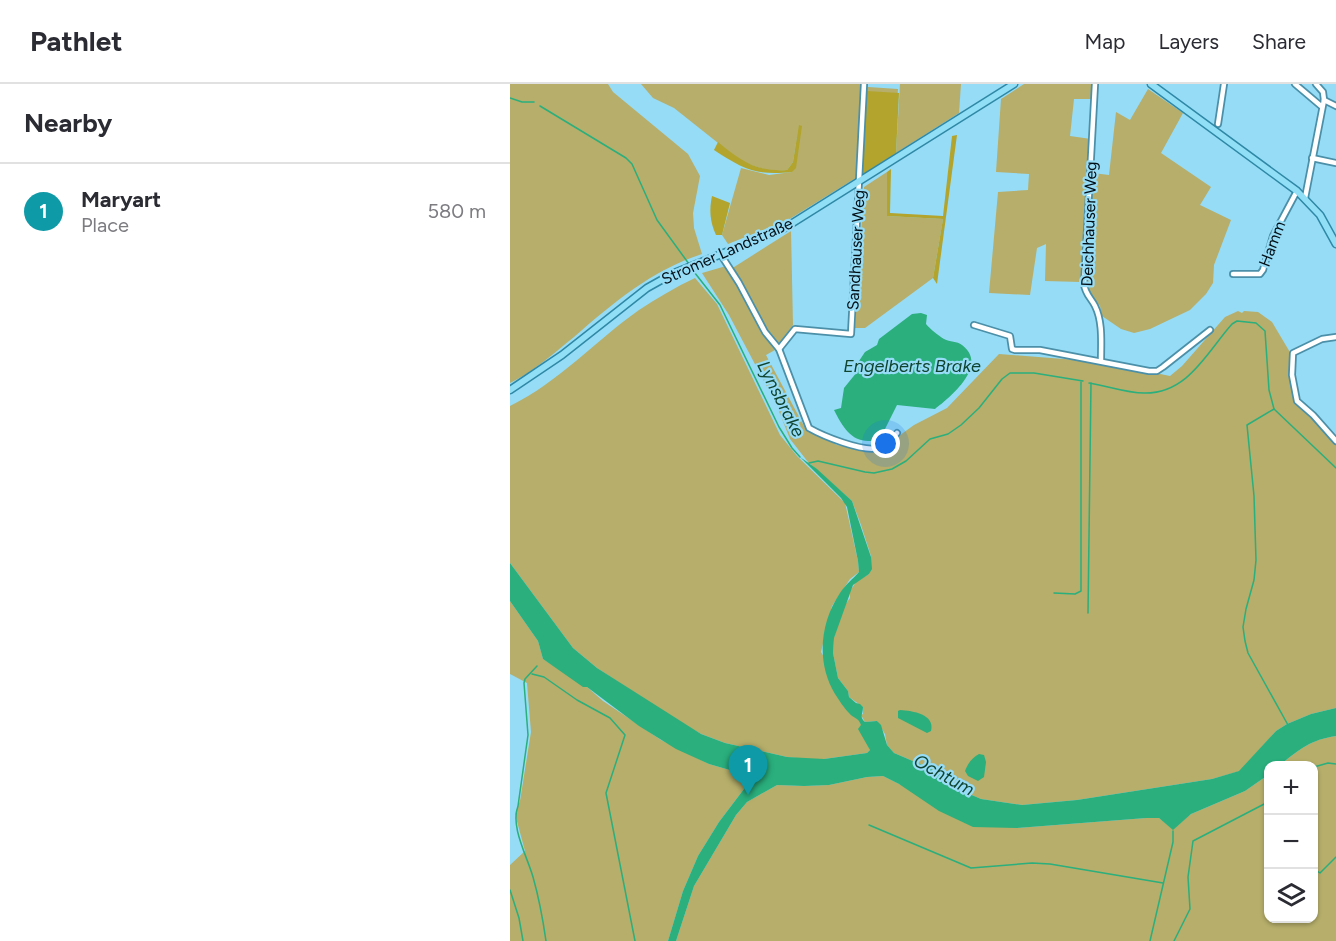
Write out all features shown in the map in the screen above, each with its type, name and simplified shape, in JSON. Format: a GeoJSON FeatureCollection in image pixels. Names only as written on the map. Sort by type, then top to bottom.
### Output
{"type":"FeatureCollection","features":[{"type":"Feature","properties":{"kind":"main road","name":"Stromer Landstraße"},"geometry":{"type":"LineString","coordinates":[[510,390],[562,356],[636,295],[661,280],[783,229],[1014,84]]}},
{"type":"Feature","properties":{"kind":"main road"},"geometry":{"type":"LineString","coordinates":[[1151,84],[1297,190],[1320,215],[1336,244]]}},
{"type":"Feature","properties":{"kind":"street","name":"Sandhauser Weg"},"geometry":{"type":"LineString","coordinates":[[779,349],[795,329],[852,334],[864,84]]}},
{"type":"Feature","properties":{"kind":"street","name":"Deichhauser Weg"},"geometry":{"type":"LineString","coordinates":[[1095,84],[1084,284],[1085,291],[1095,306],[1099,319],[1101,360]]}},
{"type":"Feature","properties":{"kind":"street"},"geometry":{"type":"LineString","coordinates":[[1218,124],[1224,84]]}},
{"type":"Feature","properties":{"kind":"street"},"geometry":{"type":"LineString","coordinates":[[1296,84],[1321,106]]}},
{"type":"Feature","properties":{"kind":"street"},"geometry":{"type":"LineString","coordinates":[[1305,198],[1321,106],[1324,100],[1323,92],[1316,84]]}},
{"type":"Feature","properties":{"kind":"street"},"geometry":{"type":"LineString","coordinates":[[1324,100],[1336,106]]}},
{"type":"Feature","properties":{"kind":"street"},"geometry":{"type":"LineString","coordinates":[[1312,158],[1336,163]]}},
{"type":"Feature","properties":{"kind":"street","name":"Hamm"},"geometry":{"type":"LineString","coordinates":[[1233,274],[1260,274],[1273,236],[1297,190]]}},
{"type":"Feature","properties":{"kind":"street"},"geometry":{"type":"LineString","coordinates":[[721,255],[765,332],[779,349],[809,428],[850,444],[877,448],[889,442],[897,433]]}},
{"type":"Feature","properties":{"kind":"street"},"geometry":{"type":"LineString","coordinates":[[974,325],[1010,336],[1012,349],[1015,350],[1040,350],[1101,360],[1135,369],[1157,371],[1210,330]]}},
{"type":"Feature","properties":{"kind":"street"},"geometry":{"type":"LineString","coordinates":[[1336,337],[1322,339],[1293,353],[1291,362],[1297,401],[1336,441]]}},
{"type":"Feature","properties":{"kind":"shaded area"},"geometry":{"type":"Polygon","coordinates":[[[510,84],[608,84],[613,92],[688,154],[700,176],[693,213],[694,228],[702,254],[650,278],[603,312],[543,362],[510,383],[510,84]]]}},
{"type":"Feature","properties":{"kind":"shaded area"},"geometry":{"type":"Polygon","coordinates":[[[641,84],[868,84],[868,87],[898,89],[893,155],[788,220],[728,244],[722,235],[741,168],[769,175],[792,172],[799,125],[793,162],[787,170],[769,171],[742,162],[674,108],[653,98],[641,84]]]}},
{"type":"Feature","properties":{"kind":"shaded area"},"geometry":{"type":"Polygon","coordinates":[[[900,84],[961,84],[959,113],[896,153],[900,84]]]}},
{"type":"Feature","properties":{"kind":"shaded area"},"geometry":{"type":"Polygon","coordinates":[[[1024,84],[1092,84],[1091,99],[1074,99],[1070,136],[1091,139],[1081,282],[1045,281],[1046,244],[1037,248],[1030,295],[989,293],[998,192],[1028,190],[1029,174],[996,172],[1001,99],[1024,84]]]}},
{"type":"Feature","properties":{"kind":"shaded area"},"geometry":{"type":"Polygon","coordinates":[[[1148,89],[1183,113],[1161,153],[1211,187],[1200,205],[1231,220],[1214,265],[1213,283],[1206,294],[1190,310],[1150,329],[1134,333],[1121,329],[1102,316],[1100,306],[1087,290],[1093,173],[1109,175],[1116,112],[1130,120],[1148,89]]]}},
{"type":"Feature","properties":{"kind":"shaded area"},"geometry":{"type":"Polygon","coordinates":[[[866,91],[899,93],[896,153],[862,175],[866,91]]]}},
{"type":"Feature","properties":{"kind":"shaded area"},"geometry":{"type":"Polygon","coordinates":[[[799,125],[802,126],[796,168],[792,172],[769,173],[750,170],[714,150],[718,142],[750,164],[766,169],[787,170],[793,162],[799,125]]]}},
{"type":"Feature","properties":{"kind":"shaded area"},"geometry":{"type":"Polygon","coordinates":[[[957,135],[937,284],[933,278],[943,219],[887,216],[887,172],[891,169],[890,213],[943,216],[952,136],[957,135]]]}},
{"type":"Feature","properties":{"kind":"shaded area"},"geometry":{"type":"Polygon","coordinates":[[[887,172],[887,216],[943,219],[933,278],[865,328],[855,328],[864,187],[887,172]]]}},
{"type":"Feature","properties":{"kind":"shaded area"},"geometry":{"type":"Polygon","coordinates":[[[712,196],[730,203],[722,235],[716,235],[712,225],[710,211],[712,196]]]}},
{"type":"Feature","properties":{"kind":"shaded area"},"geometry":{"type":"Polygon","coordinates":[[[791,231],[793,325],[781,342],[776,343],[772,340],[731,269],[791,231]]]}},
{"type":"Feature","properties":{"kind":"shaded area"},"geometry":{"type":"Polygon","coordinates":[[[726,266],[775,350],[766,355],[805,428],[837,445],[878,451],[914,425],[947,408],[999,354],[1102,362],[1170,376],[1182,366],[1225,317],[1238,311],[1258,312],[1272,322],[1291,354],[1292,391],[1296,402],[1336,442],[1336,708],[1311,714],[1276,731],[1240,771],[1212,779],[1077,800],[1022,805],[981,799],[960,790],[945,777],[929,768],[894,753],[887,745],[885,734],[877,721],[865,722],[861,715],[863,707],[849,697],[848,691],[838,678],[833,653],[834,637],[844,606],[850,598],[850,591],[856,582],[869,574],[871,569],[871,556],[861,525],[852,501],[808,462],[790,439],[776,404],[729,315],[702,273],[726,266]]]}},
{"type":"Feature","properties":{"kind":"shaded area"},"geometry":{"type":"Polygon","coordinates":[[[695,278],[717,304],[780,435],[797,456],[845,503],[859,572],[850,579],[832,606],[821,652],[860,721],[870,750],[867,753],[824,759],[787,757],[725,743],[701,734],[597,668],[573,648],[510,563],[510,406],[545,385],[639,310],[695,278]]]}},
{"type":"Feature","properties":{"kind":"shaded area"},"geometry":{"type":"Polygon","coordinates":[[[510,601],[538,641],[543,659],[587,687],[603,701],[661,740],[709,764],[740,773],[743,777],[744,789],[719,822],[698,856],[683,891],[668,941],[510,941],[510,865],[525,851],[515,814],[520,801],[531,732],[527,683],[510,674],[510,601]]]}},
{"type":"Feature","properties":{"kind":"shaded area"},"geometry":{"type":"Polygon","coordinates":[[[1336,736],[1336,941],[676,941],[694,886],[736,815],[747,802],[777,785],[829,785],[883,776],[1017,828],[1159,818],[1173,829],[1191,814],[1245,791],[1264,778],[1264,923],[1318,923],[1318,761],[1285,761],[1319,740],[1336,736]]]}},
{"type":"Feature","properties":{"kind":"water","name":"Engelberts Brake"},"geometry":{"type":"Polygon","coordinates":[[[912,314],[927,315],[926,324],[935,332],[944,339],[962,345],[969,353],[970,371],[958,389],[935,409],[897,405],[880,439],[864,441],[857,439],[846,430],[834,410],[841,408],[844,388],[857,372],[859,361],[865,352],[877,345],[879,339],[912,314]]]}},
{"type":"Feature","properties":{"kind":"water"},"geometry":{"type":"Polygon","coordinates":[[[800,457],[817,469],[852,501],[871,557],[872,569],[869,574],[853,585],[834,638],[833,653],[838,678],[848,691],[849,697],[863,707],[863,720],[865,722],[877,721],[881,725],[887,745],[894,753],[929,768],[945,777],[960,790],[981,799],[1022,805],[1077,800],[1212,779],[1239,771],[1276,731],[1287,724],[1311,714],[1336,708],[1336,736],[1306,746],[1285,761],[1264,761],[1264,778],[1245,791],[1191,814],[1173,830],[1159,818],[1017,828],[973,827],[939,811],[883,776],[829,785],[777,785],[747,802],[736,815],[694,886],[676,941],[668,941],[683,891],[698,856],[719,822],[744,789],[743,778],[740,773],[709,764],[676,749],[543,659],[538,641],[510,601],[510,563],[573,648],[597,668],[701,734],[725,743],[787,757],[824,759],[867,753],[870,750],[858,729],[861,725],[835,694],[829,682],[823,656],[825,630],[833,605],[842,590],[859,572],[847,507],[800,457]]]}},
{"type":"Feature","properties":{"kind":"water"},"geometry":{"type":"Polygon","coordinates":[[[900,710],[922,714],[930,721],[931,731],[927,733],[898,718],[900,710]]]}},
{"type":"Feature","properties":{"kind":"water"},"geometry":{"type":"Polygon","coordinates":[[[979,754],[984,755],[986,762],[984,777],[978,781],[968,776],[965,771],[970,761],[979,754]]]}},
{"type":"Feature","properties":{"kind":"waterway","name":"Lynsbrake"},"geometry":{"type":"LineString","coordinates":[[510,98],[522,102],[534,102]]}},
{"type":"Feature","properties":{"kind":"waterway","name":"Lynsbrake"},"geometry":{"type":"LineString","coordinates":[[540,106],[626,158],[632,164],[657,220],[689,264]]}},
{"type":"Feature","properties":{"kind":"waterway","name":"Lynsbrake"},"geometry":{"type":"LineString","coordinates":[[691,268],[720,305],[779,427],[800,457]]}},
{"type":"Feature","properties":{"kind":"waterway"},"geometry":{"type":"LineString","coordinates":[[1089,383],[1137,393],[1173,387],[1195,369],[1232,324],[1237,321],[1256,323],[1265,331],[1269,390],[1274,409],[1336,468]]}},
{"type":"Feature","properties":{"kind":"waterway"},"geometry":{"type":"LineString","coordinates":[[809,463],[818,461],[874,473],[892,469],[906,461],[930,439],[948,434],[961,425],[1010,373],[1034,373],[1083,381]]}},
{"type":"Feature","properties":{"kind":"waterway"},"geometry":{"type":"LineString","coordinates":[[1054,593],[1075,594],[1081,591],[1081,382]]}},
{"type":"Feature","properties":{"kind":"waterway"},"geometry":{"type":"LineString","coordinates":[[1088,613],[1091,383]]}},
{"type":"Feature","properties":{"kind":"waterway"},"geometry":{"type":"LineString","coordinates":[[1274,409],[1247,425],[1254,496],[1256,560],[1254,580],[1243,627],[1248,653],[1288,725]]}},
{"type":"Feature","properties":{"kind":"waterway"},"geometry":{"type":"LineString","coordinates":[[537,666],[524,683],[528,735],[516,823],[535,885],[546,941]]}},
{"type":"Feature","properties":{"kind":"waterway"},"geometry":{"type":"LineString","coordinates":[[532,674],[544,677],[577,700],[610,718],[625,735],[606,793],[635,941]]}},
{"type":"Feature","properties":{"kind":"waterway"},"geometry":{"type":"LineString","coordinates":[[1318,766],[1328,763],[1336,764]]}},
{"type":"Feature","properties":{"kind":"waterway"},"geometry":{"type":"LineString","coordinates":[[1174,941],[1190,909],[1188,877],[1193,841],[1264,804]]}},
{"type":"Feature","properties":{"kind":"waterway"},"geometry":{"type":"LineString","coordinates":[[869,825],[971,868],[1032,863],[1050,864],[1163,883]]}},
{"type":"Feature","properties":{"kind":"waterway"},"geometry":{"type":"LineString","coordinates":[[1150,941],[1173,842],[1173,831]]}},
{"type":"Feature","properties":{"kind":"waterway"},"geometry":{"type":"LineString","coordinates":[[1318,872],[1320,873],[1336,857]]}},
{"type":"Feature","properties":{"kind":"waterway"},"geometry":{"type":"LineString","coordinates":[[510,890],[519,918],[523,941]]}},
{"type":"Feature","properties":{"kind":"place","name":"Maryart"},"geometry":{"type":"Point","coordinates":[748,795]}},
{"type":"Feature","properties":{"kind":"water label","name":"Ochtum"},"geometry":{"type":"Point","coordinates":[944,775]}}]}
